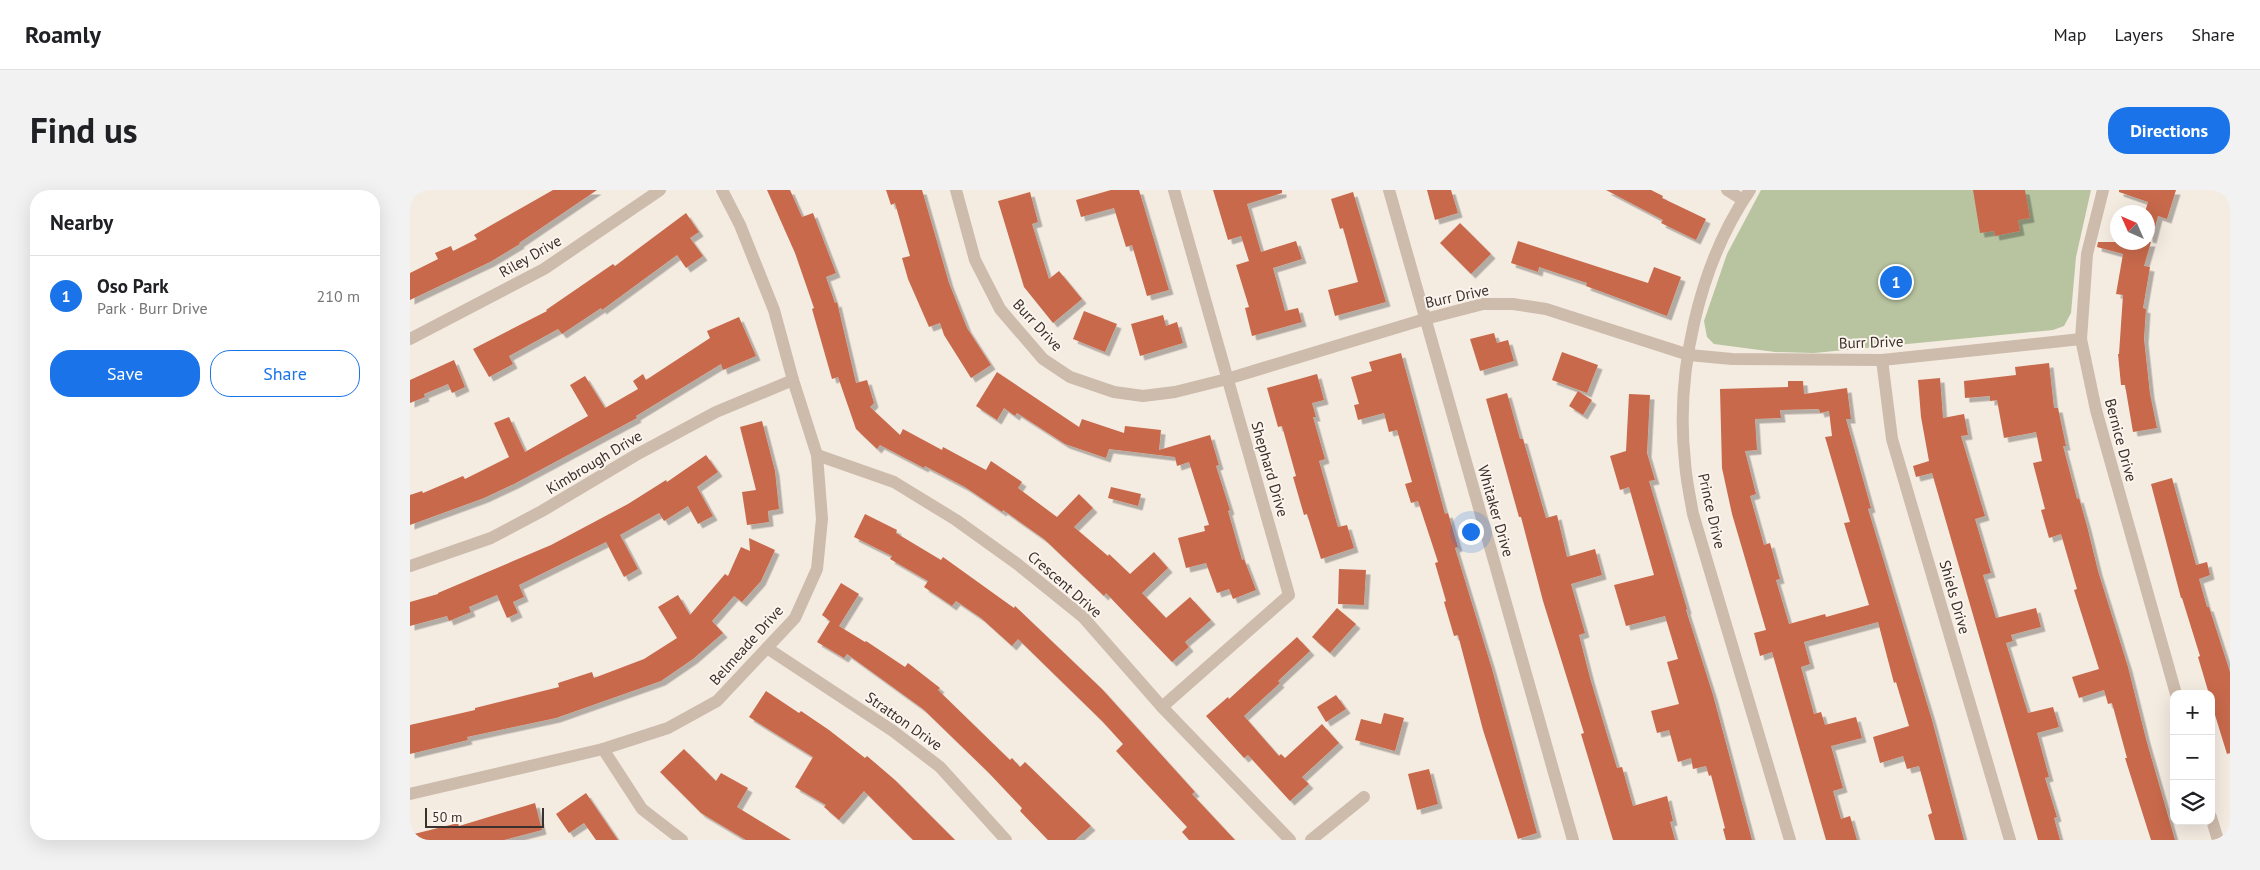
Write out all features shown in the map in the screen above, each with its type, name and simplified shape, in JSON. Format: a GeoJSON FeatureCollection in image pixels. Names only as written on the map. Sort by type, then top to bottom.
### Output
{"type":"FeatureCollection","features":[{"type":"Feature","properties":{"kind":"street","name":"Riley Drive"},"geometry":{"type":"LineString","coordinates":[[410,339],[544,269],[660,190]]}},
{"type":"Feature","properties":{"kind":"street","name":"Belmeade Drive"},"geometry":{"type":"LineString","coordinates":[[410,794],[603,749],[668,728],[717,701],[795,618],[817,569],[822,519],[817,455],[793,380],[774,310],[740,225],[722,190]]}},
{"type":"Feature","properties":{"kind":"street","name":"Burr Drive"},"geometry":{"type":"LineString","coordinates":[[956,190],[975,260],[1000,309],[1043,359],[1070,377],[1114,392],[1143,396],[1174,392],[1228,379],[1425,319],[1483,304],[1514,304],[1546,309],[1689,355],[1732,360],[1882,360],[2081,339]]}},
{"type":"Feature","properties":{"kind":"street","name":"Shephard Drive"},"geometry":{"type":"LineString","coordinates":[[1162,707],[1289,595],[1174,190]]}},
{"type":"Feature","properties":{"kind":"street","name":"Whitaker Drive"},"geometry":{"type":"LineString","coordinates":[[1389,190],[1573,840]]}},
{"type":"Feature","properties":{"kind":"street"},"geometry":{"type":"LineString","coordinates":[[1727,190],[1747,195]]}},
{"type":"Feature","properties":{"kind":"street","name":"Bernice Drive"},"geometry":{"type":"LineString","coordinates":[[2103,190],[2087,254],[2081,339],[2096,410],[2175,690]]}},
{"type":"Feature","properties":{"kind":"street","name":"Prince Drive"},"geometry":{"type":"LineString","coordinates":[[1747,195],[1708,273],[1697,312],[1689,355],[1683,406],[1684,461],[1693,514],[1790,840]]}},
{"type":"Feature","properties":{"kind":"street","name":"Shiels Drive"},"geometry":{"type":"LineString","coordinates":[[1882,360],[1892,439],[2010,840]]}},
{"type":"Feature","properties":{"kind":"street","name":"Kimbrough Drive"},"geometry":{"type":"LineString","coordinates":[[410,566],[491,538],[542,511],[636,455],[716,412],[793,380]]}},
{"type":"Feature","properties":{"kind":"street","name":"Crescent Drive"},"geometry":{"type":"LineString","coordinates":[[817,455],[894,482],[956,520],[1016,562],[1083,617],[1162,707],[1290,840]]}},
{"type":"Feature","properties":{"kind":"street","name":"Stratton Drive"},"geometry":{"type":"LineString","coordinates":[[768,648],[893,731],[940,767],[1006,840]]}},
{"type":"Feature","properties":{"kind":"street"},"geometry":{"type":"LineString","coordinates":[[603,749],[642,809],[682,840]]}},
{"type":"Feature","properties":{"kind":"street"},"geometry":{"type":"LineString","coordinates":[[1311,840],[1364,797]]}},
{"type":"Feature","properties":{"kind":"street"},"geometry":{"type":"LineString","coordinates":[[2213,825],[2218,840]]}},
{"type":"Feature","properties":{"kind":"green space"},"geometry":{"type":"Polygon","coordinates":[[[1761,190],[2091,190],[2076,257],[2071,313],[2064,326],[2053,330],[1814,353],[1775,352],[1714,344],[1707,337],[1704,321],[1727,254],[1761,190]]]}},
{"type":"Feature","properties":{"kind":"building"},"geometry":{"type":"Polygon","coordinates":[[[553,190],[597,190],[520,244],[490,262],[410,300],[410,273],[438,259],[435,253],[451,246],[453,251],[477,239],[474,235],[553,190]]]}},
{"type":"Feature","properties":{"kind":"building"},"geometry":{"type":"Polygon","coordinates":[[[767,190],[790,190],[802,217],[813,213],[836,273],[826,277],[835,303],[837,302],[856,383],[867,380],[874,403],[870,407],[900,435],[903,429],[942,450],[943,447],[986,470],[991,461],[1022,482],[1018,488],[1057,517],[1079,494],[1093,508],[1074,527],[1108,556],[1109,554],[1130,574],[1154,552],[1168,568],[1142,593],[1166,618],[1190,597],[1211,620],[1185,642],[1189,647],[1172,662],[1106,593],[1104,596],[1044,539],[1003,510],[1002,512],[965,487],[880,445],[877,449],[856,429],[838,377],[832,379],[812,309],[814,308],[795,253],[767,190]]]}},
{"type":"Feature","properties":{"kind":"building"},"geometry":{"type":"Polygon","coordinates":[[[886,190],[922,190],[949,283],[967,328],[991,365],[971,378],[944,335],[940,323],[929,327],[908,279],[902,258],[910,256],[895,203],[891,205],[886,190]]]}},
{"type":"Feature","properties":{"kind":"building"},"geometry":{"type":"Polygon","coordinates":[[[1111,190],[1139,190],[1169,290],[1147,296],[1132,245],[1126,247],[1114,208],[1081,217],[1076,200],[1111,190]]]}},
{"type":"Feature","properties":{"kind":"building"},"geometry":{"type":"Polygon","coordinates":[[[1213,190],[1282,190],[1282,193],[1247,204],[1261,252],[1296,241],[1302,259],[1273,268],[1285,311],[1298,308],[1302,322],[1252,336],[1245,308],[1249,307],[1236,265],[1249,261],[1241,236],[1228,240],[1213,190]]]}},
{"type":"Feature","properties":{"kind":"building"},"geometry":{"type":"Polygon","coordinates":[[[1427,190],[1451,190],[1458,213],[1435,220],[1427,190]]]}},
{"type":"Feature","properties":{"kind":"building"},"geometry":{"type":"Polygon","coordinates":[[[1606,190],[1651,190],[1663,196],[1662,198],[1706,219],[1696,240],[1661,223],[1663,220],[1606,190]]]}},
{"type":"Feature","properties":{"kind":"building"},"geometry":{"type":"Polygon","coordinates":[[[1973,190],[2025,190],[2030,218],[2018,220],[2020,231],[1995,236],[1994,231],[1980,233],[1973,190]]]}},
{"type":"Feature","properties":{"kind":"building"},"geometry":{"type":"Polygon","coordinates":[[[2119,190],[2176,190],[2167,219],[2158,216],[2155,228],[2155,205],[2147,205],[2148,202],[2119,192],[2119,190]]]}},
{"type":"Feature","properties":{"kind":"building"},"geometry":{"type":"Polygon","coordinates":[[[1030,192],[1038,222],[1032,224],[1049,279],[1059,271],[1082,299],[1053,323],[1024,287],[998,201],[1030,192]]]}},
{"type":"Feature","properties":{"kind":"building"},"geometry":{"type":"Polygon","coordinates":[[[1353,192],[1386,302],[1335,316],[1328,290],[1358,282],[1343,228],[1340,229],[1331,199],[1353,192]]]}},
{"type":"Feature","properties":{"kind":"building"},"geometry":{"type":"Polygon","coordinates":[[[686,213],[699,232],[690,238],[703,256],[686,268],[677,255],[602,310],[601,308],[562,334],[558,329],[509,356],[513,364],[489,377],[473,349],[547,311],[613,264],[615,266],[686,213]]]}},
{"type":"Feature","properties":{"kind":"building"},"geometry":{"type":"Polygon","coordinates":[[[1460,223],[1491,254],[1471,274],[1440,243],[1460,223]]]}},
{"type":"Feature","properties":{"kind":"building"},"geometry":{"type":"Polygon","coordinates":[[[1518,241],[1648,283],[1654,267],[1681,277],[1667,316],[1586,286],[1587,283],[1539,267],[1538,272],[1511,263],[1518,241]]]}},
{"type":"Feature","properties":{"kind":"building"},"geometry":{"type":"Polygon","coordinates":[[[2098,242],[2110,242],[2110,250],[2149,250],[2144,266],[2150,267],[2143,308],[2146,309],[2144,339],[2150,394],[2157,428],[2133,432],[2125,385],[2121,385],[2118,354],[2123,295],[2116,294],[2123,254],[2097,247],[2098,242]]]}},
{"type":"Feature","properties":{"kind":"building"},"geometry":{"type":"Polygon","coordinates":[[[1084,311],[1117,324],[1105,352],[1073,339],[1084,311]]]}},
{"type":"Feature","properties":{"kind":"building"},"geometry":{"type":"Polygon","coordinates":[[[1163,315],[1166,326],[1177,322],[1183,343],[1140,356],[1131,324],[1163,315]]]}},
{"type":"Feature","properties":{"kind":"building"},"geometry":{"type":"Polygon","coordinates":[[[739,317],[756,356],[723,370],[721,364],[636,416],[637,418],[514,484],[484,498],[410,525],[410,495],[422,491],[423,493],[463,476],[465,479],[509,457],[494,423],[509,417],[525,452],[588,416],[570,385],[585,376],[605,408],[638,389],[633,381],[643,374],[646,380],[710,338],[707,331],[739,317]]]}},
{"type":"Feature","properties":{"kind":"building"},"geometry":{"type":"Polygon","coordinates":[[[1494,333],[1497,343],[1508,340],[1514,361],[1480,371],[1470,339],[1494,333]]]}},
{"type":"Feature","properties":{"kind":"building"},"geometry":{"type":"Polygon","coordinates":[[[1562,352],[1598,365],[1587,393],[1552,380],[1562,352]]]}},
{"type":"Feature","properties":{"kind":"building"},"geometry":{"type":"Polygon","coordinates":[[[1401,353],[1445,514],[1448,513],[1458,547],[1455,548],[1492,669],[1537,833],[1518,839],[1483,730],[1458,635],[1454,636],[1444,602],[1446,601],[1435,563],[1438,562],[1418,501],[1411,503],[1405,484],[1412,482],[1397,430],[1389,432],[1384,413],[1358,420],[1354,405],[1359,404],[1351,377],[1372,371],[1369,362],[1401,353]]]}},
{"type":"Feature","properties":{"kind":"building"},"geometry":{"type":"Polygon","coordinates":[[[454,360],[465,387],[452,393],[448,384],[424,394],[425,397],[410,403],[410,380],[454,360]]]}},
{"type":"Feature","properties":{"kind":"building"},"geometry":{"type":"Polygon","coordinates":[[[2049,363],[2054,408],[2058,408],[2066,446],[2063,446],[2077,499],[2079,498],[2098,571],[2128,667],[2146,739],[2175,840],[2151,840],[2125,758],[2127,758],[2112,703],[2108,704],[2104,690],[2079,698],[2072,677],[2099,669],[2074,590],[2077,589],[2061,534],[2049,538],[2041,510],[2045,509],[2033,463],[2042,461],[2036,432],[2004,438],[1997,400],[1990,401],[1990,396],[1965,398],[1964,381],[2016,375],[2015,367],[2049,363]]]}},
{"type":"Feature","properties":{"kind":"building"},"geometry":{"type":"Polygon","coordinates":[[[997,372],[1079,427],[1082,419],[1124,433],[1125,426],[1161,430],[1159,450],[1210,435],[1219,465],[1216,466],[1230,510],[1228,511],[1242,560],[1244,559],[1256,590],[1233,599],[1229,589],[1217,593],[1206,563],[1186,568],[1178,538],[1205,531],[1204,526],[1209,525],[1189,462],[1177,466],[1175,457],[1109,449],[1106,458],[1065,444],[1017,413],[1015,416],[1004,408],[997,420],[976,406],[997,372]]]}},
{"type":"Feature","properties":{"kind":"building"},"geometry":{"type":"Polygon","coordinates":[[[1317,374],[1324,400],[1312,403],[1316,417],[1313,417],[1325,459],[1319,461],[1338,527],[1347,525],[1354,548],[1321,559],[1307,514],[1304,515],[1293,477],[1296,476],[1282,426],[1278,427],[1267,388],[1317,374]]]}},
{"type":"Feature","properties":{"kind":"building"},"geometry":{"type":"Polygon","coordinates":[[[1940,378],[1943,418],[1964,414],[1968,435],[1961,436],[1985,516],[1975,519],[1991,573],[1983,575],[1996,618],[2036,608],[2041,627],[2011,635],[2013,641],[2006,643],[2028,713],[2053,707],[2059,727],[2037,733],[2049,777],[2045,778],[2057,817],[2054,818],[2060,840],[2038,840],[1932,473],[1916,477],[1913,466],[1929,461],[1921,417],[1918,380],[1940,378]]]}},
{"type":"Feature","properties":{"kind":"building"},"geometry":{"type":"Polygon","coordinates":[[[1788,381],[1803,381],[1804,394],[1847,388],[1851,419],[1846,419],[1871,508],[1868,509],[1932,720],[1964,840],[1935,840],[1928,815],[1932,813],[1919,766],[1907,769],[1903,756],[1880,763],[1873,737],[1909,726],[1896,682],[1894,683],[1878,622],[1804,642],[1810,664],[1801,667],[1814,714],[1821,712],[1825,725],[1856,717],[1862,738],[1831,746],[1843,788],[1833,791],[1841,819],[1850,816],[1857,840],[1826,840],[1772,652],[1760,656],[1754,633],[1766,630],[1732,514],[1722,468],[1720,389],[1788,387],[1788,381]],[[1819,409],[1780,410],[1781,418],[1755,419],[1757,450],[1745,451],[1756,494],[1750,496],[1764,545],[1770,543],[1780,579],[1776,580],[1789,624],[1825,614],[1826,617],[1869,605],[1844,523],[1850,522],[1825,437],[1832,436],[1829,411],[1820,413],[1819,409]]]}},
{"type":"Feature","properties":{"kind":"building"},"geometry":{"type":"Polygon","coordinates":[[[1578,391],[1592,400],[1583,415],[1569,406],[1578,391]]]}},
{"type":"Feature","properties":{"kind":"building"},"geometry":{"type":"Polygon","coordinates":[[[1507,393],[1520,439],[1523,439],[1546,518],[1557,515],[1567,557],[1595,549],[1602,575],[1571,584],[1585,633],[1579,635],[1617,768],[1622,767],[1633,806],[1667,796],[1673,821],[1670,822],[1675,840],[1613,840],[1581,734],[1584,733],[1543,601],[1521,517],[1519,517],[1486,399],[1507,393]]]}},
{"type":"Feature","properties":{"kind":"building"},"geometry":{"type":"Polygon","coordinates":[[[1629,394],[1650,395],[1647,453],[1655,480],[1649,481],[1686,610],[1713,695],[1752,840],[1726,840],[1723,829],[1725,828],[1711,775],[1709,776],[1706,766],[1693,769],[1691,758],[1678,762],[1669,730],[1657,733],[1651,711],[1679,704],[1667,662],[1678,659],[1665,616],[1626,626],[1614,585],[1654,575],[1629,487],[1620,490],[1610,456],[1626,451],[1629,394]]]}},
{"type":"Feature","properties":{"kind":"building"},"geometry":{"type":"Polygon","coordinates":[[[762,421],[775,471],[779,509],[768,511],[769,522],[747,525],[742,492],[756,490],[740,427],[762,421]]]}},
{"type":"Feature","properties":{"kind":"building"},"geometry":{"type":"Polygon","coordinates":[[[706,455],[718,472],[697,487],[713,516],[698,524],[688,506],[664,521],[659,513],[620,535],[638,569],[624,577],[606,542],[519,585],[524,597],[513,602],[518,613],[507,618],[497,595],[469,607],[471,612],[449,621],[447,616],[410,626],[410,602],[438,594],[551,545],[628,504],[666,480],[667,482],[706,455]]]}},
{"type":"Feature","properties":{"kind":"building"},"geometry":{"type":"Polygon","coordinates":[[[2172,478],[2196,565],[2207,562],[2210,575],[2199,579],[2230,672],[2230,753],[2227,754],[2215,715],[2215,690],[2208,690],[2198,657],[2200,656],[2181,598],[2151,484],[2172,478]]]}},
{"type":"Feature","properties":{"kind":"building"},"geometry":{"type":"Polygon","coordinates":[[[1111,487],[1141,494],[1138,506],[1108,498],[1111,487]]]}},
{"type":"Feature","properties":{"kind":"building"},"geometry":{"type":"Polygon","coordinates":[[[865,514],[897,530],[896,533],[941,560],[943,557],[1014,608],[1015,606],[1102,689],[1195,792],[1192,794],[1235,840],[1189,840],[1182,832],[1187,827],[1116,751],[1123,744],[1018,639],[1012,646],[981,618],[956,601],[952,606],[924,587],[928,581],[890,559],[892,556],[854,537],[865,514]]]}},
{"type":"Feature","properties":{"kind":"building"},"geometry":{"type":"Polygon","coordinates":[[[749,538],[775,550],[761,581],[742,602],[734,596],[712,621],[723,633],[693,659],[661,681],[556,718],[467,737],[468,740],[410,754],[410,725],[475,710],[475,708],[559,687],[558,683],[592,672],[594,678],[644,659],[677,638],[658,607],[678,595],[690,615],[725,574],[728,576],[741,547],[750,551],[749,538]]]}},
{"type":"Feature","properties":{"kind":"building"},"geometry":{"type":"Polygon","coordinates":[[[1339,569],[1366,570],[1364,605],[1338,604],[1339,569]]]}},
{"type":"Feature","properties":{"kind":"building"},"geometry":{"type":"Polygon","coordinates":[[[841,583],[859,594],[839,626],[866,641],[905,667],[908,663],[940,688],[938,690],[1010,760],[1012,758],[1020,767],[1025,762],[1091,826],[1075,840],[1048,840],[1020,811],[1022,808],[988,772],[923,709],[847,654],[844,658],[817,642],[830,621],[822,615],[841,583]]]}},
{"type":"Feature","properties":{"kind":"building"},"geometry":{"type":"Polygon","coordinates":[[[1337,608],[1356,624],[1330,653],[1312,637],[1337,608]]]}},
{"type":"Feature","properties":{"kind":"building"},"geometry":{"type":"Polygon","coordinates":[[[1297,637],[1310,651],[1278,681],[1280,683],[1244,716],[1279,756],[1281,754],[1285,758],[1322,724],[1339,743],[1302,777],[1309,784],[1290,801],[1248,755],[1244,758],[1206,716],[1228,697],[1229,699],[1297,637]]]}},
{"type":"Feature","properties":{"kind":"building"},"geometry":{"type":"Polygon","coordinates":[[[766,691],[799,713],[801,711],[865,758],[867,756],[895,780],[955,840],[913,840],[864,791],[839,820],[824,807],[826,805],[795,787],[813,757],[749,717],[766,691]]]}},
{"type":"Feature","properties":{"kind":"building"},"geometry":{"type":"Polygon","coordinates":[[[1336,695],[1346,709],[1326,722],[1317,707],[1336,695]]]}},
{"type":"Feature","properties":{"kind":"building"},"geometry":{"type":"Polygon","coordinates":[[[1384,713],[1404,718],[1395,751],[1355,740],[1361,719],[1381,724],[1384,713]]]}},
{"type":"Feature","properties":{"kind":"building"},"geometry":{"type":"Polygon","coordinates":[[[684,749],[716,781],[721,773],[748,788],[737,807],[791,840],[746,840],[701,813],[660,772],[684,749]]]}},
{"type":"Feature","properties":{"kind":"building"},"geometry":{"type":"Polygon","coordinates":[[[1429,769],[1438,804],[1417,810],[1408,774],[1429,769]]]}},
{"type":"Feature","properties":{"kind":"building"},"geometry":{"type":"Polygon","coordinates":[[[586,793],[618,840],[596,840],[584,823],[569,833],[556,814],[586,793]]]}},
{"type":"Feature","properties":{"kind":"building"},"geometry":{"type":"Polygon","coordinates":[[[535,803],[542,830],[504,840],[410,840],[410,835],[458,823],[459,826],[535,803]]]}},
{"type":"Feature","properties":{"kind":"place","name":"Oso Park"},"geometry":{"type":"Point","coordinates":[1896,282]}}]}
